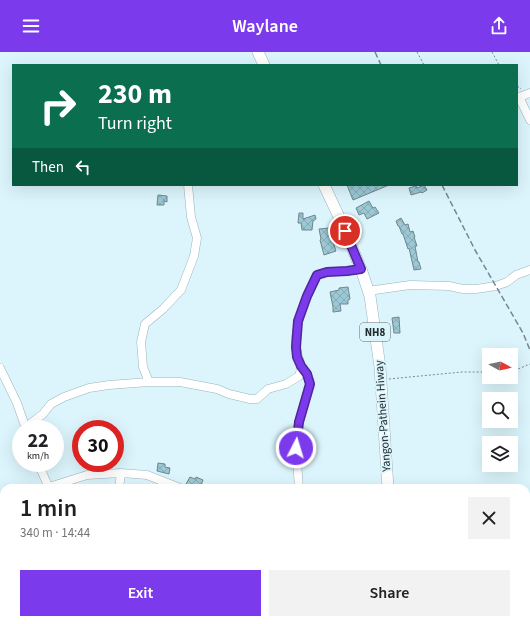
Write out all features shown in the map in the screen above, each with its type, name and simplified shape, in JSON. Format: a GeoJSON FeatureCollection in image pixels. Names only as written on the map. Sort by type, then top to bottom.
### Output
{"type":"FeatureCollection","features":[{"type":"Feature","properties":{"kind":"highway"},"geometry":{"type":"LineString","coordinates":[[258,52],[264,64]]}},
{"type":"Feature","properties":{"kind":"highway","name":"Yangon-Pathein Hiway"},"geometry":{"type":"LineString","coordinates":[[324,186],[361,269],[370,296],[381,380],[388,484]]}},
{"type":"Feature","properties":{"kind":"street"},"geometry":{"type":"LineString","coordinates":[[530,92],[518,97],[530,120]]}},
{"type":"Feature","properties":{"kind":"street"},"geometry":{"type":"LineString","coordinates":[[149,382],[144,367],[141,342],[145,324],[163,310],[181,290],[194,256],[196,238],[191,217],[188,186]]}},
{"type":"Feature","properties":{"kind":"street"},"geometry":{"type":"LineString","coordinates":[[299,484],[296,448],[299,422],[310,384],[307,374],[297,357],[296,347],[298,321],[307,296],[317,275],[327,272],[361,269]]}},
{"type":"Feature","properties":{"kind":"street"},"geometry":{"type":"LineString","coordinates":[[368,291],[410,285],[449,286],[463,289],[476,289],[496,286],[507,282],[516,275],[530,270]]}},
{"type":"Feature","properties":{"kind":"street"},"geometry":{"type":"LineString","coordinates":[[36,420],[52,404],[64,397],[88,388],[149,382],[180,382],[217,389],[229,394],[250,399],[257,399],[268,389],[286,384],[299,376],[301,366]]}},
{"type":"Feature","properties":{"kind":"street"},"geometry":{"type":"LineString","coordinates":[[0,368],[17,403],[23,420]]}},
{"type":"Feature","properties":{"kind":"street"},"geometry":{"type":"LineString","coordinates":[[42,472],[47,484]]}},
{"type":"Feature","properties":{"kind":"street"},"geometry":{"type":"LineString","coordinates":[[61,484],[87,475],[121,473],[147,475],[170,484]]}},
{"type":"Feature","properties":{"kind":"street"},"geometry":{"type":"LineString","coordinates":[[120,484],[121,473]]}},
{"type":"Feature","properties":{"kind":"path"},"geometry":{"type":"LineString","coordinates":[[417,52],[423,64]]}},
{"type":"Feature","properties":{"kind":"path"},"geometry":{"type":"LineString","coordinates":[[492,52],[498,64]]}},
{"type":"Feature","properties":{"kind":"path"},"geometry":{"type":"LineString","coordinates":[[518,369],[530,364]]}},
{"type":"Feature","properties":{"kind":"path"},"geometry":{"type":"LineString","coordinates":[[381,380],[462,372],[482,372]]}},
{"type":"Feature","properties":{"kind":"building"},"geometry":{"type":"Polygon","coordinates":[[[347,186],[387,186],[353,200],[347,186]]]}},
{"type":"Feature","properties":{"kind":"building"},"geometry":{"type":"Polygon","coordinates":[[[416,186],[417,188],[425,186],[427,190],[422,193],[411,195],[409,188],[416,186]]]}},
{"type":"Feature","properties":{"kind":"building"},"geometry":{"type":"Polygon","coordinates":[[[158,195],[167,196],[167,202],[164,201],[164,205],[157,205],[158,195]]]}},
{"type":"Feature","properties":{"kind":"building"},"geometry":{"type":"Polygon","coordinates":[[[369,201],[373,208],[375,207],[379,213],[367,219],[364,213],[359,215],[356,208],[369,201]]]}},
{"type":"Feature","properties":{"kind":"building"},"geometry":{"type":"Polygon","coordinates":[[[299,213],[303,213],[303,219],[315,215],[316,219],[313,221],[312,230],[302,230],[301,223],[298,223],[299,213]]]}},
{"type":"Feature","properties":{"kind":"building"},"geometry":{"type":"Polygon","coordinates":[[[401,218],[405,225],[408,224],[410,232],[413,231],[417,246],[415,246],[418,262],[421,269],[414,270],[409,248],[408,249],[403,234],[396,221],[401,218]]]}},
{"type":"Feature","properties":{"kind":"building"},"geometry":{"type":"Polygon","coordinates":[[[329,228],[330,237],[331,236],[336,251],[324,255],[319,229],[329,228]]]}},
{"type":"Feature","properties":{"kind":"building"},"geometry":{"type":"Polygon","coordinates":[[[348,287],[350,299],[348,300],[348,304],[340,304],[341,311],[333,312],[330,292],[339,290],[339,288],[348,287]]]}},
{"type":"Feature","properties":{"kind":"building"},"geometry":{"type":"Polygon","coordinates":[[[399,317],[400,333],[394,333],[392,318],[399,317]]]}},
{"type":"Feature","properties":{"kind":"building"},"geometry":{"type":"Polygon","coordinates":[[[158,463],[165,464],[165,467],[170,468],[169,474],[157,471],[158,463]]]}},
{"type":"Feature","properties":{"kind":"building"},"geometry":{"type":"Polygon","coordinates":[[[190,477],[195,479],[196,477],[203,480],[202,484],[186,484],[190,477]]]}},
{"type":"Feature","properties":{"kind":"railway"},"geometry":{"type":"LineString","coordinates":[[375,52],[381,64]]}},
{"type":"Feature","properties":{"kind":"railway"},"geometry":{"type":"LineString","coordinates":[[443,186],[475,250],[523,333],[530,350]]}},
{"type":"Feature","properties":{"kind":"route"},"geometry":{"type":"LineString","coordinates":[[296,448],[299,422],[310,384],[307,374],[297,357],[296,347],[298,321],[307,296],[317,275],[327,272],[361,269],[345,231]]}}]}
